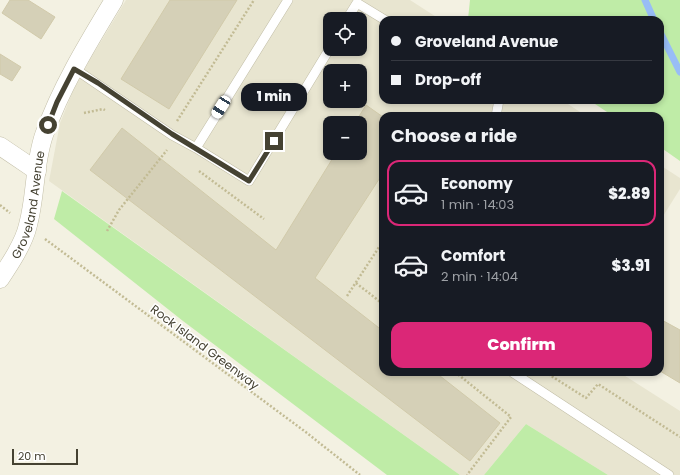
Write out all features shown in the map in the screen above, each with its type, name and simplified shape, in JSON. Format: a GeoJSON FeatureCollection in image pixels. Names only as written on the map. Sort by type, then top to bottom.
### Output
{"type":"FeatureCollection","features":[{"type":"Feature","properties":{"kind":"street","name":"Groveland Avenue"},"geometry":{"type":"LineString","coordinates":[[0,279],[13,259],[28,227],[36,171],[44,137],[57,102],[88,43],[114,0]]}},
{"type":"Feature","properties":{"kind":"street"},"geometry":{"type":"LineString","coordinates":[[0,146],[36,171]]}},
{"type":"Feature","properties":{"kind":"lane"},"geometry":{"type":"LineString","coordinates":[[196,148],[288,0]]}},
{"type":"Feature","properties":{"kind":"lane"},"geometry":{"type":"LineString","coordinates":[[351,12],[357,3],[379,16]]}},
{"type":"Feature","properties":{"kind":"lane"},"geometry":{"type":"LineString","coordinates":[[74,69],[98,83],[172,134],[249,181],[325,56]]}},
{"type":"Feature","properties":{"kind":"lane"},"geometry":{"type":"LineString","coordinates":[[518,376],[669,475]]}},
{"type":"Feature","properties":{"kind":"path"},"geometry":{"type":"LineString","coordinates":[[176,124],[254,0]]}},
{"type":"Feature","properties":{"kind":"path"},"geometry":{"type":"LineString","coordinates":[[107,231],[119,210],[168,148]]}},
{"type":"Feature","properties":{"kind":"path","name":"Rock Island Greenway"},"geometry":{"type":"LineString","coordinates":[[39,235],[360,475]]}},
{"type":"Feature","properties":{"kind":"path"},"geometry":{"type":"LineString","coordinates":[[347,296],[379,247]]}},
{"type":"Feature","properties":{"kind":"path"},"geometry":{"type":"LineString","coordinates":[[356,283],[379,301]]}},
{"type":"Feature","properties":{"kind":"path"},"geometry":{"type":"LineString","coordinates":[[460,376],[511,417],[466,475]]}},
{"type":"Feature","properties":{"kind":"path"},"geometry":{"type":"LineString","coordinates":[[551,376],[586,398],[598,384],[680,437]]}},
{"type":"Feature","properties":{"kind":"shaded area"},"geometry":{"type":"Polygon","coordinates":[[[126,0],[410,0],[435,16],[379,16],[379,104],[568,104],[580,112],[379,112],[379,376],[625,376],[680,411],[680,475],[608,475],[526,424],[484,475],[460,475],[49,181],[60,123],[73,91],[89,61],[126,0]]]}},
{"type":"Feature","properties":{"kind":"shaded area"},"geometry":{"type":"Polygon","coordinates":[[[664,168],[680,178],[680,189],[664,215],[664,168]]]}},
{"type":"Feature","properties":{"kind":"green space"},"geometry":{"type":"Polygon","coordinates":[[[470,0],[680,0],[680,161],[664,150],[664,112],[607,112],[595,104],[664,104],[664,16],[468,16],[470,0]]]}},
{"type":"Feature","properties":{"kind":"green space"},"geometry":{"type":"Polygon","coordinates":[[[62,191],[460,475],[387,475],[183,321],[54,219],[62,191]]]}},
{"type":"Feature","properties":{"kind":"green space"},"geometry":{"type":"Polygon","coordinates":[[[526,424],[608,475],[484,475],[526,424]]]}},
{"type":"Feature","properties":{"kind":"building"},"geometry":{"type":"Polygon","coordinates":[[[10,0],[28,0],[55,17],[41,39],[2,13],[10,0]]]}},
{"type":"Feature","properties":{"kind":"building"},"geometry":{"type":"Polygon","coordinates":[[[170,0],[237,0],[169,109],[121,79],[170,0]]]}},
{"type":"Feature","properties":{"kind":"building"},"geometry":{"type":"Polygon","coordinates":[[[0,54],[21,67],[12,81],[0,74],[0,54]]]}},
{"type":"Feature","properties":{"kind":"building"},"geometry":{"type":"Polygon","coordinates":[[[367,106],[379,114],[379,179],[315,278],[379,328],[379,376],[440,376],[500,423],[470,461],[90,170],[122,128],[276,250],[332,160],[367,160],[367,116],[359,116],[364,108],[367,108],[367,106]]]}},
{"type":"Feature","properties":{"kind":"building"},"geometry":{"type":"Polygon","coordinates":[[[664,321],[680,330],[680,383],[664,373],[664,321]]]}},
{"type":"Feature","properties":{"kind":"waterway"},"geometry":{"type":"LineString","coordinates":[[645,0],[652,16]]}},
{"type":"Feature","properties":{"kind":"waterway"},"geometry":{"type":"LineString","coordinates":[[664,40],[680,72]]}},
{"type":"Feature","properties":{"kind":"route"},"geometry":{"type":"LineString","coordinates":[[48,125],[57,102],[74,69],[98,83],[172,134],[249,181],[274,141]]}}]}
